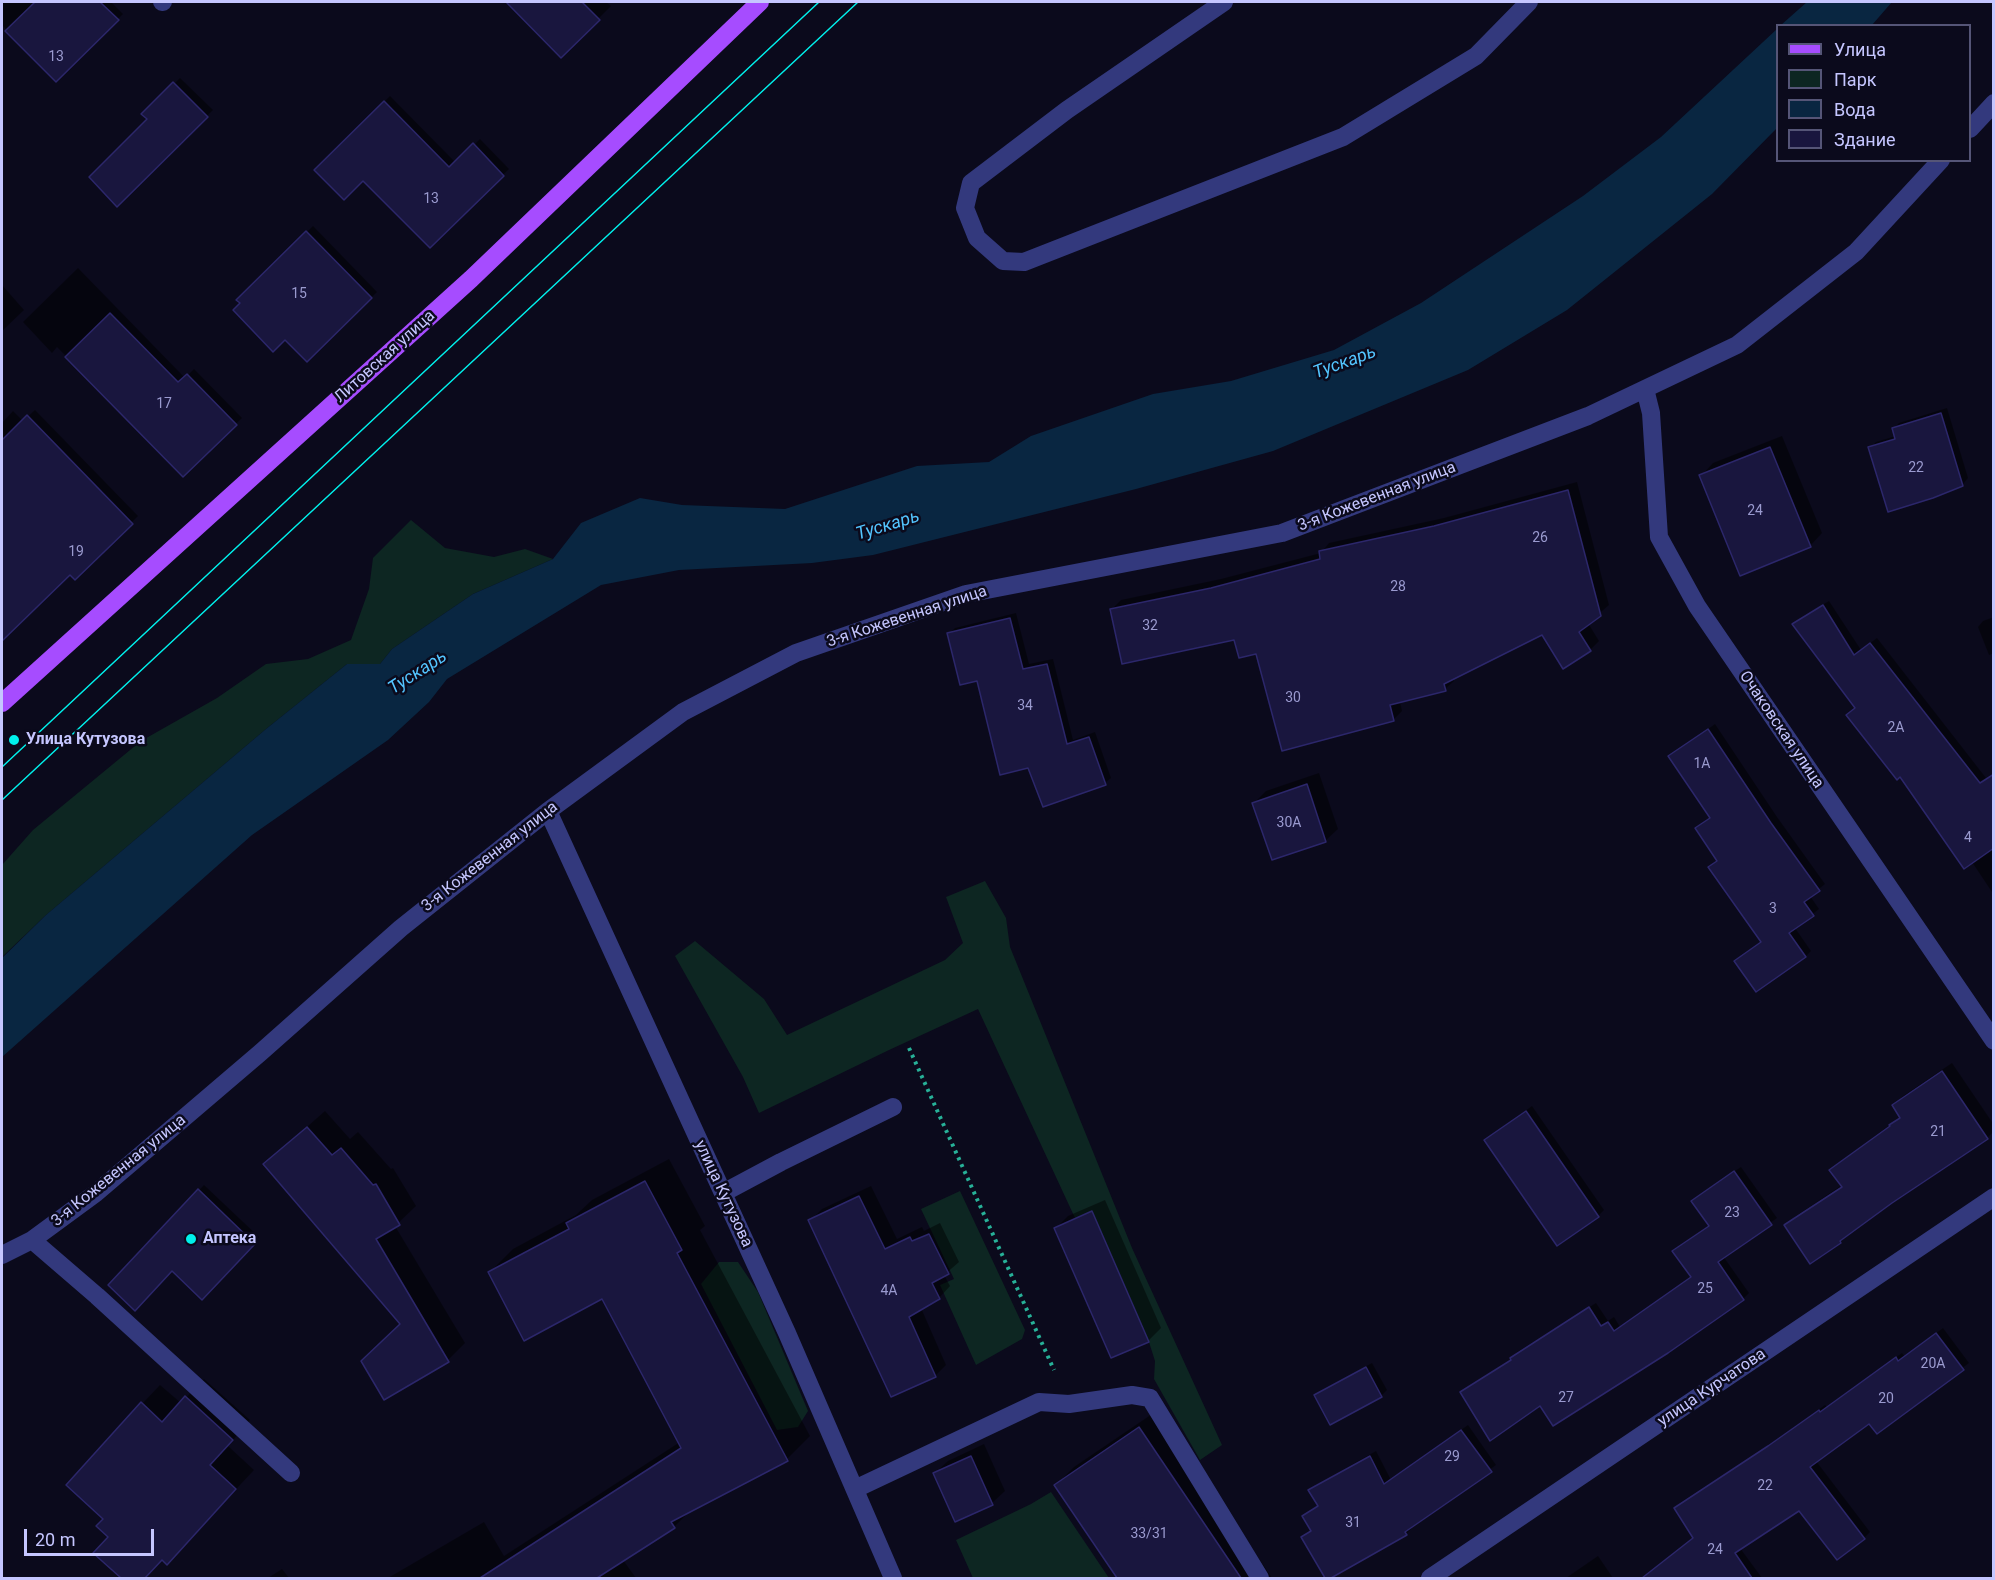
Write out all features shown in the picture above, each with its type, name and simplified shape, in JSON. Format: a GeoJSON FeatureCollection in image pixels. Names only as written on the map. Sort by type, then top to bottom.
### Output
{"type":"FeatureCollection","features":[{"type":"Feature","properties":{"kind":"main road","name":"Литовская улица"},"geometry":{"type":"LineString","coordinates":[[2,703],[471,279],[760,2]]}},
{"type":"Feature","properties":{"kind":"street"},"geometry":{"type":"LineString","coordinates":[[1224,2],[1067,110],[971,183],[964,208],[977,238],[1003,261],[1024,262],[1343,137],[1476,56],[1529,2]]}},
{"type":"Feature","properties":{"kind":"street"},"geometry":{"type":"LineString","coordinates":[[1971,128],[1994,103]]}},
{"type":"Feature","properties":{"kind":"street","name":"3-я Кожевенная улица"},"geometry":{"type":"LineString","coordinates":[[2,1255],[32,1240],[96,1192],[260,1053],[401,928],[549,811],[683,712],[796,652],[966,594],[1282,533],[1588,416],[1737,345],[1856,252],[1939,162]]}},
{"type":"Feature","properties":{"kind":"street","name":"Очаковская улица"},"geometry":{"type":"LineString","coordinates":[[1645,389],[1651,413],[1659,537],[1696,606],[1994,1041]]}},
{"type":"Feature","properties":{"kind":"street","name":"улица Кутузова"},"geometry":{"type":"LineString","coordinates":[[549,811],[787,1333],[893,1578]]}},
{"type":"Feature","properties":{"kind":"street"},"geometry":{"type":"LineString","coordinates":[[723,1193],[893,1107]]}},
{"type":"Feature","properties":{"kind":"street","name":"улица Курчатова"},"geometry":{"type":"LineString","coordinates":[[1430,1578],[1994,1197]]}},
{"type":"Feature","properties":{"kind":"street"},"geometry":{"type":"LineString","coordinates":[[32,1240],[97,1296],[291,1473]]}},
{"type":"Feature","properties":{"kind":"street"},"geometry":{"type":"LineString","coordinates":[[855,1489],[1039,1402],[1069,1404],[1132,1395],[1150,1398],[1260,1578]]}},
{"type":"Feature","properties":{"kind":"path"},"geometry":{"type":"LineString","coordinates":[[909,1048],[1069,1404]]}},
{"type":"Feature","properties":{"kind":"green space"},"geometry":{"type":"Polygon","coordinates":[[[411,520],[445,548],[494,557],[525,549],[553,559],[473,594],[392,649],[380,664],[347,664],[266,729],[46,915],[2,957],[2,865],[33,830],[141,741],[217,698],[266,664],[308,659],[351,640],[369,589],[373,558],[411,520]]]}},
{"type":"Feature","properties":{"kind":"green space"},"geometry":{"type":"Polygon","coordinates":[[[985,881],[1006,918],[1010,947],[1132,1248],[1222,1445],[1200,1460],[1154,1379],[1155,1361],[1149,1342],[1092,1211],[1075,1218],[978,1009],[759,1113],[743,1077],[675,956],[695,941],[764,999],[787,1035],[945,960],[963,943],[946,897],[985,881]]]}},
{"type":"Feature","properties":{"kind":"green space"},"geometry":{"type":"Polygon","coordinates":[[[960,1191],[1025,1330],[1022,1339],[976,1365],[940,1285],[954,1279],[921,1209],[960,1191]]]}},
{"type":"Feature","properties":{"kind":"green space"},"geometry":{"type":"Polygon","coordinates":[[[719,1262],[738,1262],[758,1292],[808,1411],[798,1427],[777,1430],[701,1284],[719,1262]]]}},
{"type":"Feature","properties":{"kind":"green space"},"geometry":{"type":"Polygon","coordinates":[[[1051,1492],[1109,1578],[973,1578],[956,1540],[1051,1492]]]}},
{"type":"Feature","properties":{"kind":"water"},"geometry":{"type":"Polygon","coordinates":[[[1807,2],[1892,2],[1873,24],[1782,24],[1807,2]]]}},
{"type":"Feature","properties":{"kind":"water","name":"Тускарь"},"geometry":{"type":"Polygon","coordinates":[[[1776,30],[1776,129],[1712,194],[1567,310],[1468,370],[1273,451],[1136,489],[873,555],[812,563],[679,570],[601,585],[447,679],[429,702],[388,740],[252,835],[2,1057],[2,958],[46,915],[266,729],[347,664],[380,664],[392,649],[473,594],[553,559],[581,523],[640,498],[682,505],[785,509],[917,466],[989,462],[1031,436],[1153,394],[1231,381],[1334,350],[1421,303],[1583,196],[1661,137],[1776,30]]]}},
{"type":"Feature","properties":{"kind":"building"},"geometry":{"type":"Polygon","coordinates":[[[35,2],[100,2],[119,20],[56,82],[5,31],[35,2]]]}},
{"type":"Feature","properties":{"kind":"building"},"geometry":{"type":"Polygon","coordinates":[[[506,2],[582,2],[600,20],[561,58],[506,2]]]}},
{"type":"Feature","properties":{"kind":"building"},"geometry":{"type":"Polygon","coordinates":[[[173,82],[208,117],[117,207],[89,177],[147,119],[141,114],[173,82]]]}},
{"type":"Feature","properties":{"kind":"building"},"geometry":{"type":"Polygon","coordinates":[[[384,101],[449,167],[473,143],[504,176],[430,248],[363,181],[344,200],[314,170],[384,101]]]}},
{"type":"Feature","properties":{"kind":"building"},"geometry":{"type":"Polygon","coordinates":[[[306,231],[372,298],[307,362],[285,340],[273,352],[233,310],[240,303],[236,300],[306,231]]]}},
{"type":"Feature","properties":{"kind":"building"},"geometry":{"type":"Polygon","coordinates":[[[110,313],[178,382],[187,374],[237,425],[183,477],[65,357],[110,313]]]}},
{"type":"Feature","properties":{"kind":"building"},"geometry":{"type":"Polygon","coordinates":[[[1941,413],[1963,486],[1888,512],[1868,447],[1895,439],[1892,428],[1941,413]]]}},
{"type":"Feature","properties":{"kind":"building"},"geometry":{"type":"Polygon","coordinates":[[[27,415],[133,524],[75,580],[70,575],[2,641],[2,440],[27,415]]]}},
{"type":"Feature","properties":{"kind":"building"},"geometry":{"type":"Polygon","coordinates":[[[1770,447],[1811,547],[1740,576],[1699,475],[1770,447]]]}},
{"type":"Feature","properties":{"kind":"building"},"geometry":{"type":"Polygon","coordinates":[[[1568,490],[1601,616],[1579,632],[1591,651],[1563,669],[1542,635],[1444,684],[1446,691],[1390,705],[1394,721],[1282,751],[1256,654],[1239,658],[1234,640],[1122,664],[1110,609],[1211,588],[1320,559],[1319,551],[1434,526],[1568,490]]]}},
{"type":"Feature","properties":{"kind":"building"},"geometry":{"type":"Polygon","coordinates":[[[1823,605],[1854,655],[1870,643],[1980,783],[1994,774],[1994,848],[1964,869],[1900,777],[1897,780],[1846,715],[1855,708],[1792,624],[1823,605]]]}},
{"type":"Feature","properties":{"kind":"building"},"geometry":{"type":"Polygon","coordinates":[[[1010,618],[1023,669],[1047,664],[1067,744],[1089,737],[1106,785],[1043,807],[1028,768],[1000,775],[977,681],[960,685],[947,633],[1010,618]]]}},
{"type":"Feature","properties":{"kind":"building"},"geometry":{"type":"Polygon","coordinates":[[[1708,729],[1820,891],[1804,902],[1814,916],[1789,933],[1806,957],[1756,992],[1734,961],[1761,942],[1708,867],[1717,861],[1695,828],[1710,818],[1668,756],[1708,729]]]}},
{"type":"Feature","properties":{"kind":"building"},"geometry":{"type":"Polygon","coordinates":[[[1307,784],[1326,842],[1272,860],[1252,803],[1307,784]]]}},
{"type":"Feature","properties":{"kind":"building"},"geometry":{"type":"Polygon","coordinates":[[[1942,1071],[1988,1139],[1892,1203],[1810,1264],[1784,1225],[1842,1187],[1829,1170],[1900,1118],[1892,1105],[1942,1071]]]}},
{"type":"Feature","properties":{"kind":"building"},"geometry":{"type":"Polygon","coordinates":[[[1526,1111],[1599,1217],[1557,1246],[1484,1140],[1526,1111]]]}},
{"type":"Feature","properties":{"kind":"building"},"geometry":{"type":"Polygon","coordinates":[[[307,1127],[332,1155],[341,1148],[373,1185],[376,1184],[400,1225],[376,1239],[449,1362],[384,1400],[361,1361],[400,1324],[263,1164],[307,1127]]]}},
{"type":"Feature","properties":{"kind":"building"},"geometry":{"type":"Polygon","coordinates":[[[1734,1171],[1772,1225],[1718,1262],[1744,1300],[1668,1353],[1553,1426],[1540,1406],[1490,1441],[1460,1392],[1589,1307],[1601,1326],[1608,1322],[1614,1331],[1691,1277],[1672,1251],[1709,1226],[1691,1201],[1734,1171]]]}},
{"type":"Feature","properties":{"kind":"building"},"geometry":{"type":"Polygon","coordinates":[[[645,1181],[682,1250],[677,1253],[788,1461],[671,1522],[675,1528],[597,1578],[480,1578],[681,1448],[602,1299],[524,1341],[488,1272],[569,1229],[566,1223],[645,1181]]]}},
{"type":"Feature","properties":{"kind":"building","name":"Аптека"},"geometry":{"type":"Polygon","coordinates":[[[198,1189],[255,1244],[202,1300],[172,1271],[135,1311],[108,1285],[198,1189]]]}},
{"type":"Feature","properties":{"kind":"building"},"geometry":{"type":"Polygon","coordinates":[[[859,1196],[885,1249],[910,1237],[912,1241],[929,1234],[949,1274],[932,1283],[940,1299],[909,1317],[936,1377],[891,1397],[808,1220],[859,1196]]]}},
{"type":"Feature","properties":{"kind":"building"},"geometry":{"type":"Polygon","coordinates":[[[1092,1211],[1149,1342],[1111,1358],[1054,1228],[1092,1211]]]}},
{"type":"Feature","properties":{"kind":"building"},"geometry":{"type":"Polygon","coordinates":[[[1936,1333],[1964,1370],[1877,1434],[1869,1424],[1810,1467],[1865,1539],[1837,1560],[1799,1511],[1735,1553],[1752,1578],[1642,1578],[1693,1538],[1674,1508],[1819,1410],[1820,1412],[1896,1357],[1898,1361],[1936,1333]]]}},
{"type":"Feature","properties":{"kind":"building"},"geometry":{"type":"Polygon","coordinates":[[[1366,1367],[1382,1397],[1330,1425],[1314,1395],[1366,1367]]]}},
{"type":"Feature","properties":{"kind":"building"},"geometry":{"type":"Polygon","coordinates":[[[185,1396],[233,1440],[210,1465],[236,1489],[167,1565],[162,1560],[145,1578],[121,1578],[93,1553],[108,1537],[96,1526],[103,1519],[66,1485],[141,1402],[162,1422],[185,1396]]]}},
{"type":"Feature","properties":{"kind":"building"},"geometry":{"type":"Polygon","coordinates":[[[1139,1427],[1241,1578],[1117,1578],[1054,1485],[1139,1427]]]}},
{"type":"Feature","properties":{"kind":"building"},"geometry":{"type":"Polygon","coordinates":[[[1461,1430],[1492,1472],[1405,1532],[1407,1535],[1331,1578],[1325,1578],[1301,1537],[1311,1531],[1302,1516],[1318,1506],[1308,1490],[1370,1456],[1384,1484],[1461,1430]]]}},
{"type":"Feature","properties":{"kind":"building"},"geometry":{"type":"Polygon","coordinates":[[[971,1456],[993,1505],[955,1522],[933,1473],[971,1456]]]}},
{"type":"Feature","properties":{"kind":"tram line"},"geometry":{"type":"LineString","coordinates":[[2,767],[819,2]]}},
{"type":"Feature","properties":{"kind":"tram line"},"geometry":{"type":"LineString","coordinates":[[2,800],[858,2]]}},
{"type":"Feature","properties":{"kind":"place","name":"Улица Кутузова"},"geometry":{"type":"Point","coordinates":[14,740]}},
{"type":"Feature","properties":{"kind":"place","name":"Аптека"},"geometry":{"type":"Point","coordinates":[191,1239]}}]}
